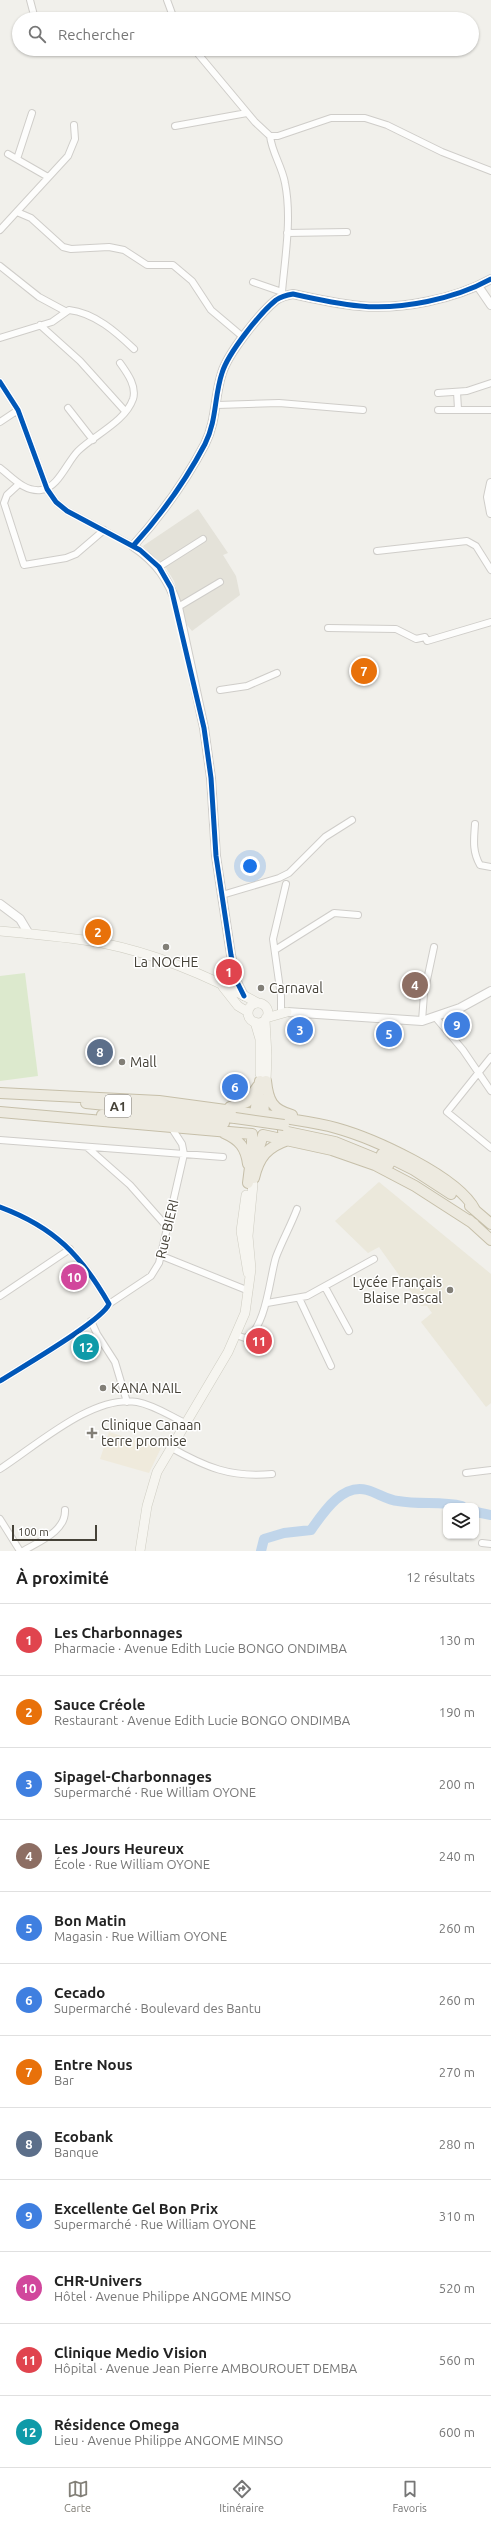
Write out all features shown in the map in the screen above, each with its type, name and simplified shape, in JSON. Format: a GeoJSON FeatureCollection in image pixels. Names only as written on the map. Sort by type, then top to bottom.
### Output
{"type":"FeatureCollection","features":[{"type":"Feature","properties":{"kind":"highway"},"geometry":{"type":"LineString","coordinates":[[215,1108],[243,1105],[251,1098],[263,1081]]}},
{"type":"Feature","properties":{"kind":"highway"},"geometry":{"type":"LineString","coordinates":[[250,1183],[252,1134],[248,1123],[260,1114],[263,1081]]}},
{"type":"Feature","properties":{"kind":"highway"},"geometry":{"type":"LineString","coordinates":[[263,1081],[268,1098],[275,1108],[316,1123],[369,1139],[410,1160],[461,1192],[471,1202],[475,1210]]}},
{"type":"Feature","properties":{"kind":"highway"},"geometry":{"type":"LineString","coordinates":[[0,1095],[159,1101],[316,1123]]}},
{"type":"Feature","properties":{"kind":"highway","name":"A1"},"geometry":{"type":"LineString","coordinates":[[0,1095],[235,1121]]}},
{"type":"Feature","properties":{"kind":"highway"},"geometry":{"type":"LineString","coordinates":[[0,1111],[263,1135],[332,1150],[375,1165],[415,1186],[474,1224]]}},
{"type":"Feature","properties":{"kind":"highway","name":"A1"},"geometry":{"type":"LineString","coordinates":[[0,1111],[235,1121]]}},
{"type":"Feature","properties":{"kind":"highway"},"geometry":{"type":"LineString","coordinates":[[250,1183],[258,1148],[263,1135],[268,1132],[270,1125],[269,1119],[260,1114]]}},
{"type":"Feature","properties":{"kind":"highway"},"geometry":{"type":"LineString","coordinates":[[235,1121],[342,1138],[389,1157],[426,1177],[475,1210],[491,1224]]}},
{"type":"Feature","properties":{"kind":"highway"},"geometry":{"type":"LineString","coordinates":[[283,1128],[335,1142],[389,1164],[434,1190],[491,1240]]}},
{"type":"Feature","properties":{"kind":"highway"},"geometry":{"type":"LineString","coordinates":[[215,1130],[234,1137],[244,1148],[250,1183]]}},
{"type":"Feature","properties":{"kind":"highway"},"geometry":{"type":"LineString","coordinates":[[250,1183],[262,1155],[270,1148],[288,1140]]}},
{"type":"Feature","properties":{"kind":"main road"},"geometry":{"type":"LineString","coordinates":[[0,931],[87,940],[146,954],[199,974],[224,988],[262,1005],[284,1011]]}},
{"type":"Feature","properties":{"kind":"main road"},"geometry":{"type":"LineString","coordinates":[[224,988],[238,1006],[248,1012],[250,1018],[255,1022],[260,1039],[263,1081]]}},
{"type":"Feature","properties":{"kind":"main road"},"geometry":{"type":"LineString","coordinates":[[248,1012],[252,1005],[262,1005]]}},
{"type":"Feature","properties":{"kind":"main road"},"geometry":{"type":"LineString","coordinates":[[262,1005],[265,1019],[267,1056],[263,1081]]}},
{"type":"Feature","properties":{"kind":"main road"},"geometry":{"type":"LineString","coordinates":[[255,1022],[284,1011]]}},
{"type":"Feature","properties":{"kind":"main road"},"geometry":{"type":"LineString","coordinates":[[140,1551],[150,1492],[170,1447],[236,1335],[245,1313],[250,1278],[244,1258],[241,1231],[250,1183]]}},
{"type":"Feature","properties":{"kind":"street"},"geometry":{"type":"LineString","coordinates":[[30,0],[33,12]]}},
{"type":"Feature","properties":{"kind":"street"},"geometry":{"type":"LineString","coordinates":[[167,0],[171,12]]}},
{"type":"Feature","properties":{"kind":"street"},"geometry":{"type":"LineString","coordinates":[[134,546],[167,506],[187,477],[212,428],[217,405],[218,387],[225,364],[243,337],[283,294],[287,233],[285,184],[270,136],[247,113],[200,56]]}},
{"type":"Feature","properties":{"kind":"street"},"geometry":{"type":"LineString","coordinates":[[17,159],[32,113]]}},
{"type":"Feature","properties":{"kind":"street"},"geometry":{"type":"LineString","coordinates":[[175,126],[247,113]]}},
{"type":"Feature","properties":{"kind":"street"},"geometry":{"type":"LineString","coordinates":[[270,136],[278,136],[332,118],[365,118],[387,125],[442,152],[491,171]]}},
{"type":"Feature","properties":{"kind":"street"},"geometry":{"type":"LineString","coordinates":[[0,230],[68,156],[75,139],[74,125]]}},
{"type":"Feature","properties":{"kind":"street"},"geometry":{"type":"LineString","coordinates":[[8,154],[48,177]]}},
{"type":"Feature","properties":{"kind":"street"},"geometry":{"type":"LineString","coordinates":[[17,212],[31,218],[63,247],[71,249],[109,248],[124,250],[147,265],[173,265],[192,281],[211,310],[243,337]]}},
{"type":"Feature","properties":{"kind":"street"},"geometry":{"type":"LineString","coordinates":[[287,233],[347,232]]}},
{"type":"Feature","properties":{"kind":"street"},"geometry":{"type":"LineString","coordinates":[[0,266],[39,297],[65,311],[81,312],[91,317],[120,335],[134,349]]}},
{"type":"Feature","properties":{"kind":"street"},"geometry":{"type":"LineString","coordinates":[[253,282],[283,294],[293,294],[348,305],[373,306],[445,298],[478,286],[491,279]]}},
{"type":"Feature","properties":{"kind":"street"},"geometry":{"type":"LineString","coordinates":[[478,286],[491,305]]}},
{"type":"Feature","properties":{"kind":"street"},"geometry":{"type":"LineString","coordinates":[[0,338],[52,322],[65,311]]}},
{"type":"Feature","properties":{"kind":"street"},"geometry":{"type":"LineString","coordinates":[[40,325],[80,361],[125,411]]}},
{"type":"Feature","properties":{"kind":"street"},"geometry":{"type":"LineString","coordinates":[[0,468],[19,484],[37,490],[47,489],[75,454],[125,411],[132,401],[134,394],[132,382],[120,363]]}},
{"type":"Feature","properties":{"kind":"street"},"geometry":{"type":"LineString","coordinates":[[0,382],[18,410],[47,489],[56,502],[67,511],[134,546],[159,567],[167,579],[178,607],[204,728],[211,778],[216,856],[236,980],[244,996]]}},
{"type":"Feature","properties":{"kind":"street"},"geometry":{"type":"LineString","coordinates":[[438,393],[478,389],[491,383]]}},
{"type":"Feature","properties":{"kind":"street"},"geometry":{"type":"LineString","coordinates":[[457,392],[458,410]]}},
{"type":"Feature","properties":{"kind":"street"},"geometry":{"type":"LineString","coordinates":[[217,405],[279,403],[363,410]]}},
{"type":"Feature","properties":{"kind":"street"},"geometry":{"type":"LineString","coordinates":[[68,408],[93,440]]}},
{"type":"Feature","properties":{"kind":"street"},"geometry":{"type":"LineString","coordinates":[[0,422],[18,410]]}},
{"type":"Feature","properties":{"kind":"street"},"geometry":{"type":"LineString","coordinates":[[438,410],[491,410]]}},
{"type":"Feature","properties":{"kind":"street"},"geometry":{"type":"LineString","coordinates":[[491,483],[488,497],[491,513]]}},
{"type":"Feature","properties":{"kind":"street"},"geometry":{"type":"LineString","coordinates":[[19,484],[7,495],[4,503],[24,565],[66,558],[76,554],[104,530]]}},
{"type":"Feature","properties":{"kind":"street"},"geometry":{"type":"LineString","coordinates":[[159,567],[203,539]]}},
{"type":"Feature","properties":{"kind":"street"},"geometry":{"type":"LineString","coordinates":[[377,551],[454,544],[467,541],[476,546],[491,570]]}},
{"type":"Feature","properties":{"kind":"street"},"geometry":{"type":"LineString","coordinates":[[178,607],[220,582]]}},
{"type":"Feature","properties":{"kind":"street"},"geometry":{"type":"LineString","coordinates":[[328,628],[396,629],[416,639],[425,637],[427,641],[491,622]]}},
{"type":"Feature","properties":{"kind":"street"},"geometry":{"type":"LineString","coordinates":[[220,690],[247,686],[276,673]]}},
{"type":"Feature","properties":{"kind":"street"},"geometry":{"type":"LineString","coordinates":[[222,895],[279,878],[289,873],[325,837],[352,820]]}},
{"type":"Feature","properties":{"kind":"street"},"geometry":{"type":"LineString","coordinates":[[475,824],[473,847],[476,859],[480,864],[491,867]]}},
{"type":"Feature","properties":{"kind":"street"},"geometry":{"type":"LineString","coordinates":[[286,884],[274,925],[273,938],[284,1011],[422,1022],[470,1004],[491,991]]}},
{"type":"Feature","properties":{"kind":"street"},"geometry":{"type":"LineString","coordinates":[[0,904],[20,919],[29,934]]}},
{"type":"Feature","properties":{"kind":"street"},"geometry":{"type":"LineString","coordinates":[[275,950],[334,913],[358,915]]}},
{"type":"Feature","properties":{"kind":"street"},"geometry":{"type":"LineString","coordinates":[[422,1022],[424,994],[434,947]]}},
{"type":"Feature","properties":{"kind":"street"},"geometry":{"type":"LineString","coordinates":[[436,1018],[491,1091]]}},
{"type":"Feature","properties":{"kind":"street"},"geometry":{"type":"LineString","coordinates":[[491,1057],[447,1112],[491,1148]]}},
{"type":"Feature","properties":{"kind":"street"},"geometry":{"type":"LineString","coordinates":[[171,1127],[182,1144],[184,1154]]}},
{"type":"Feature","properties":{"kind":"street"},"geometry":{"type":"LineString","coordinates":[[0,1140],[88,1148],[223,1157]]}},
{"type":"Feature","properties":{"kind":"street"},"geometry":{"type":"LineString","coordinates":[[88,1148],[130,1185],[168,1228]]}},
{"type":"Feature","properties":{"kind":"street","name":"Rue BIERI"},"geometry":{"type":"LineString","coordinates":[[0,1380],[91,1321],[104,1311],[109,1304],[151,1276],[162,1256],[184,1154]]}},
{"type":"Feature","properties":{"kind":"street"},"geometry":{"type":"LineString","coordinates":[[2,1209],[38,1223],[70,1249],[90,1272],[109,1304]]}},
{"type":"Feature","properties":{"kind":"street"},"geometry":{"type":"LineString","coordinates":[[236,1335],[245,1338],[251,1334],[266,1303],[276,1257],[297,1209]]}},
{"type":"Feature","properties":{"kind":"street"},"geometry":{"type":"LineString","coordinates":[[0,1296],[70,1249]]}},
{"type":"Feature","properties":{"kind":"street"},"geometry":{"type":"LineString","coordinates":[[162,1256],[249,1291]]}},
{"type":"Feature","properties":{"kind":"street"},"geometry":{"type":"LineString","coordinates":[[266,1303],[299,1298],[325,1288],[374,1259]]}},
{"type":"Feature","properties":{"kind":"street"},"geometry":{"type":"LineString","coordinates":[[325,1288],[349,1331]]}},
{"type":"Feature","properties":{"kind":"street"},"geometry":{"type":"LineString","coordinates":[[299,1298],[331,1366]]}},
{"type":"Feature","properties":{"kind":"street"},"geometry":{"type":"LineString","coordinates":[[91,1321],[97,1334],[115,1362],[127,1402]]}},
{"type":"Feature","properties":{"kind":"street"},"geometry":{"type":"LineString","coordinates":[[0,1469],[93,1409],[106,1404],[127,1402],[144,1404],[185,1423]]}},
{"type":"Feature","properties":{"kind":"street"},"geometry":{"type":"LineString","coordinates":[[170,1447],[209,1467],[232,1474],[251,1476],[272,1474]]}},
{"type":"Feature","properties":{"kind":"street"},"geometry":{"type":"LineString","coordinates":[[466,1473],[491,1470]]}},
{"type":"Feature","properties":{"kind":"street"},"geometry":{"type":"LineString","coordinates":[[0,1519],[22,1551],[61,1527],[65,1520],[65,1510]]}},
{"type":"Feature","properties":{"kind":"street"},"geometry":{"type":"LineString","coordinates":[[482,1543],[491,1544]]}},
{"type":"Feature","properties":{"kind":"shaded area"},"geometry":{"type":"Polygon","coordinates":[[[198,509],[228,553],[223,555],[236,576],[240,595],[192,631],[187,625],[174,581],[166,568],[143,546],[198,509]]]}},
{"type":"Feature","properties":{"kind":"shaded area","name":"Lycée Français Blaise Pascal"},"geometry":{"type":"Polygon","coordinates":[[[379,1182],[491,1274],[491,1403],[486,1407],[421,1322],[432,1313],[427,1306],[421,1306],[379,1247],[368,1253],[335,1221],[379,1182]]]}},
{"type":"Feature","properties":{"kind":"shaded area"},"geometry":{"type":"Polygon","coordinates":[[[109,1432],[161,1448],[149,1473],[100,1459],[109,1432]]]}},
{"type":"Feature","properties":{"kind":"green space"},"geometry":{"type":"Polygon","coordinates":[[[25,973],[38,1076],[0,1081],[0,976],[25,973]]]}},
{"type":"Feature","properties":{"kind":"waterway"},"geometry":{"type":"LineString","coordinates":[[261,1551],[264,1539],[284,1533],[311,1530],[327,1508],[341,1495],[349,1491],[358,1489],[367,1490],[394,1500],[414,1503],[443,1504]]}},
{"type":"Feature","properties":{"kind":"waterway"},"geometry":{"type":"LineString","coordinates":[[479,1513],[491,1515]]}},
{"type":"Feature","properties":{"kind":"cycle path"},"geometry":{"type":"LineString","coordinates":[[133,546],[154,522],[172,497],[205,444],[212,426],[219,382],[225,365],[253,324],[276,300],[293,294],[360,306],[393,306],[427,302],[461,292],[491,279]]}},
{"type":"Feature","properties":{"kind":"cycle path"},"geometry":{"type":"LineString","coordinates":[[0,382],[18,410],[47,489],[56,502],[67,511],[140,550],[159,567],[171,588],[204,728],[211,778],[216,856],[231,955],[236,980],[244,996]]}},
{"type":"Feature","properties":{"kind":"cycle path"},"geometry":{"type":"LineString","coordinates":[[0,1207],[36,1224],[64,1245],[88,1271],[109,1304],[103,1312],[77,1332],[0,1381]]}},
{"type":"Feature","properties":{"kind":"place","name":"Entre Nous"},"geometry":{"type":"Point","coordinates":[364,671]}},
{"type":"Feature","properties":{"kind":"place","name":"Sauce Créole"},"geometry":{"type":"Point","coordinates":[98,932]}},
{"type":"Feature","properties":{"kind":"place","name":"La NOCHE"},"geometry":{"type":"Point","coordinates":[166,947]}},
{"type":"Feature","properties":{"kind":"place","name":"Les Charbonnages"},"geometry":{"type":"Point","coordinates":[229,972]}},
{"type":"Feature","properties":{"kind":"place","name":"Les Jours Heureux"},"geometry":{"type":"Point","coordinates":[415,985]}},
{"type":"Feature","properties":{"kind":"place","name":"Carnaval"},"geometry":{"type":"Point","coordinates":[261,988]}},
{"type":"Feature","properties":{"kind":"place","name":"Excellente Gel Bon Prix"},"geometry":{"type":"Point","coordinates":[457,1025]}},
{"type":"Feature","properties":{"kind":"place","name":"Sipagel-Charbonnages"},"geometry":{"type":"Point","coordinates":[300,1030]}},
{"type":"Feature","properties":{"kind":"place","name":"Bon Matin"},"geometry":{"type":"Point","coordinates":[389,1034]}},
{"type":"Feature","properties":{"kind":"place","name":"Ecobank"},"geometry":{"type":"Point","coordinates":[100,1052]}},
{"type":"Feature","properties":{"kind":"place","name":"Mall"},"geometry":{"type":"Point","coordinates":[122,1062]}},
{"type":"Feature","properties":{"kind":"place","name":"Cecado"},"geometry":{"type":"Point","coordinates":[235,1087]}},
{"type":"Feature","properties":{"kind":"place","name":"CHR-Univers"},"geometry":{"type":"Point","coordinates":[74,1277]}},
{"type":"Feature","properties":{"kind":"place","name":"Lycée Français Blaise Pascal"},"geometry":{"type":"Point","coordinates":[450,1290]}},
{"type":"Feature","properties":{"kind":"place","name":"Clinique Medio Vision"},"geometry":{"type":"Point","coordinates":[259,1341]}},
{"type":"Feature","properties":{"kind":"place","name":"Résidence Omega"},"geometry":{"type":"Point","coordinates":[86,1347]}},
{"type":"Feature","properties":{"kind":"place","name":"KANA NAIL"},"geometry":{"type":"Point","coordinates":[103,1388]}},
{"type":"Feature","properties":{"kind":"place","name":"Clinique Canaan terre promise"},"geometry":{"type":"Point","coordinates":[92,1433]}}]}
